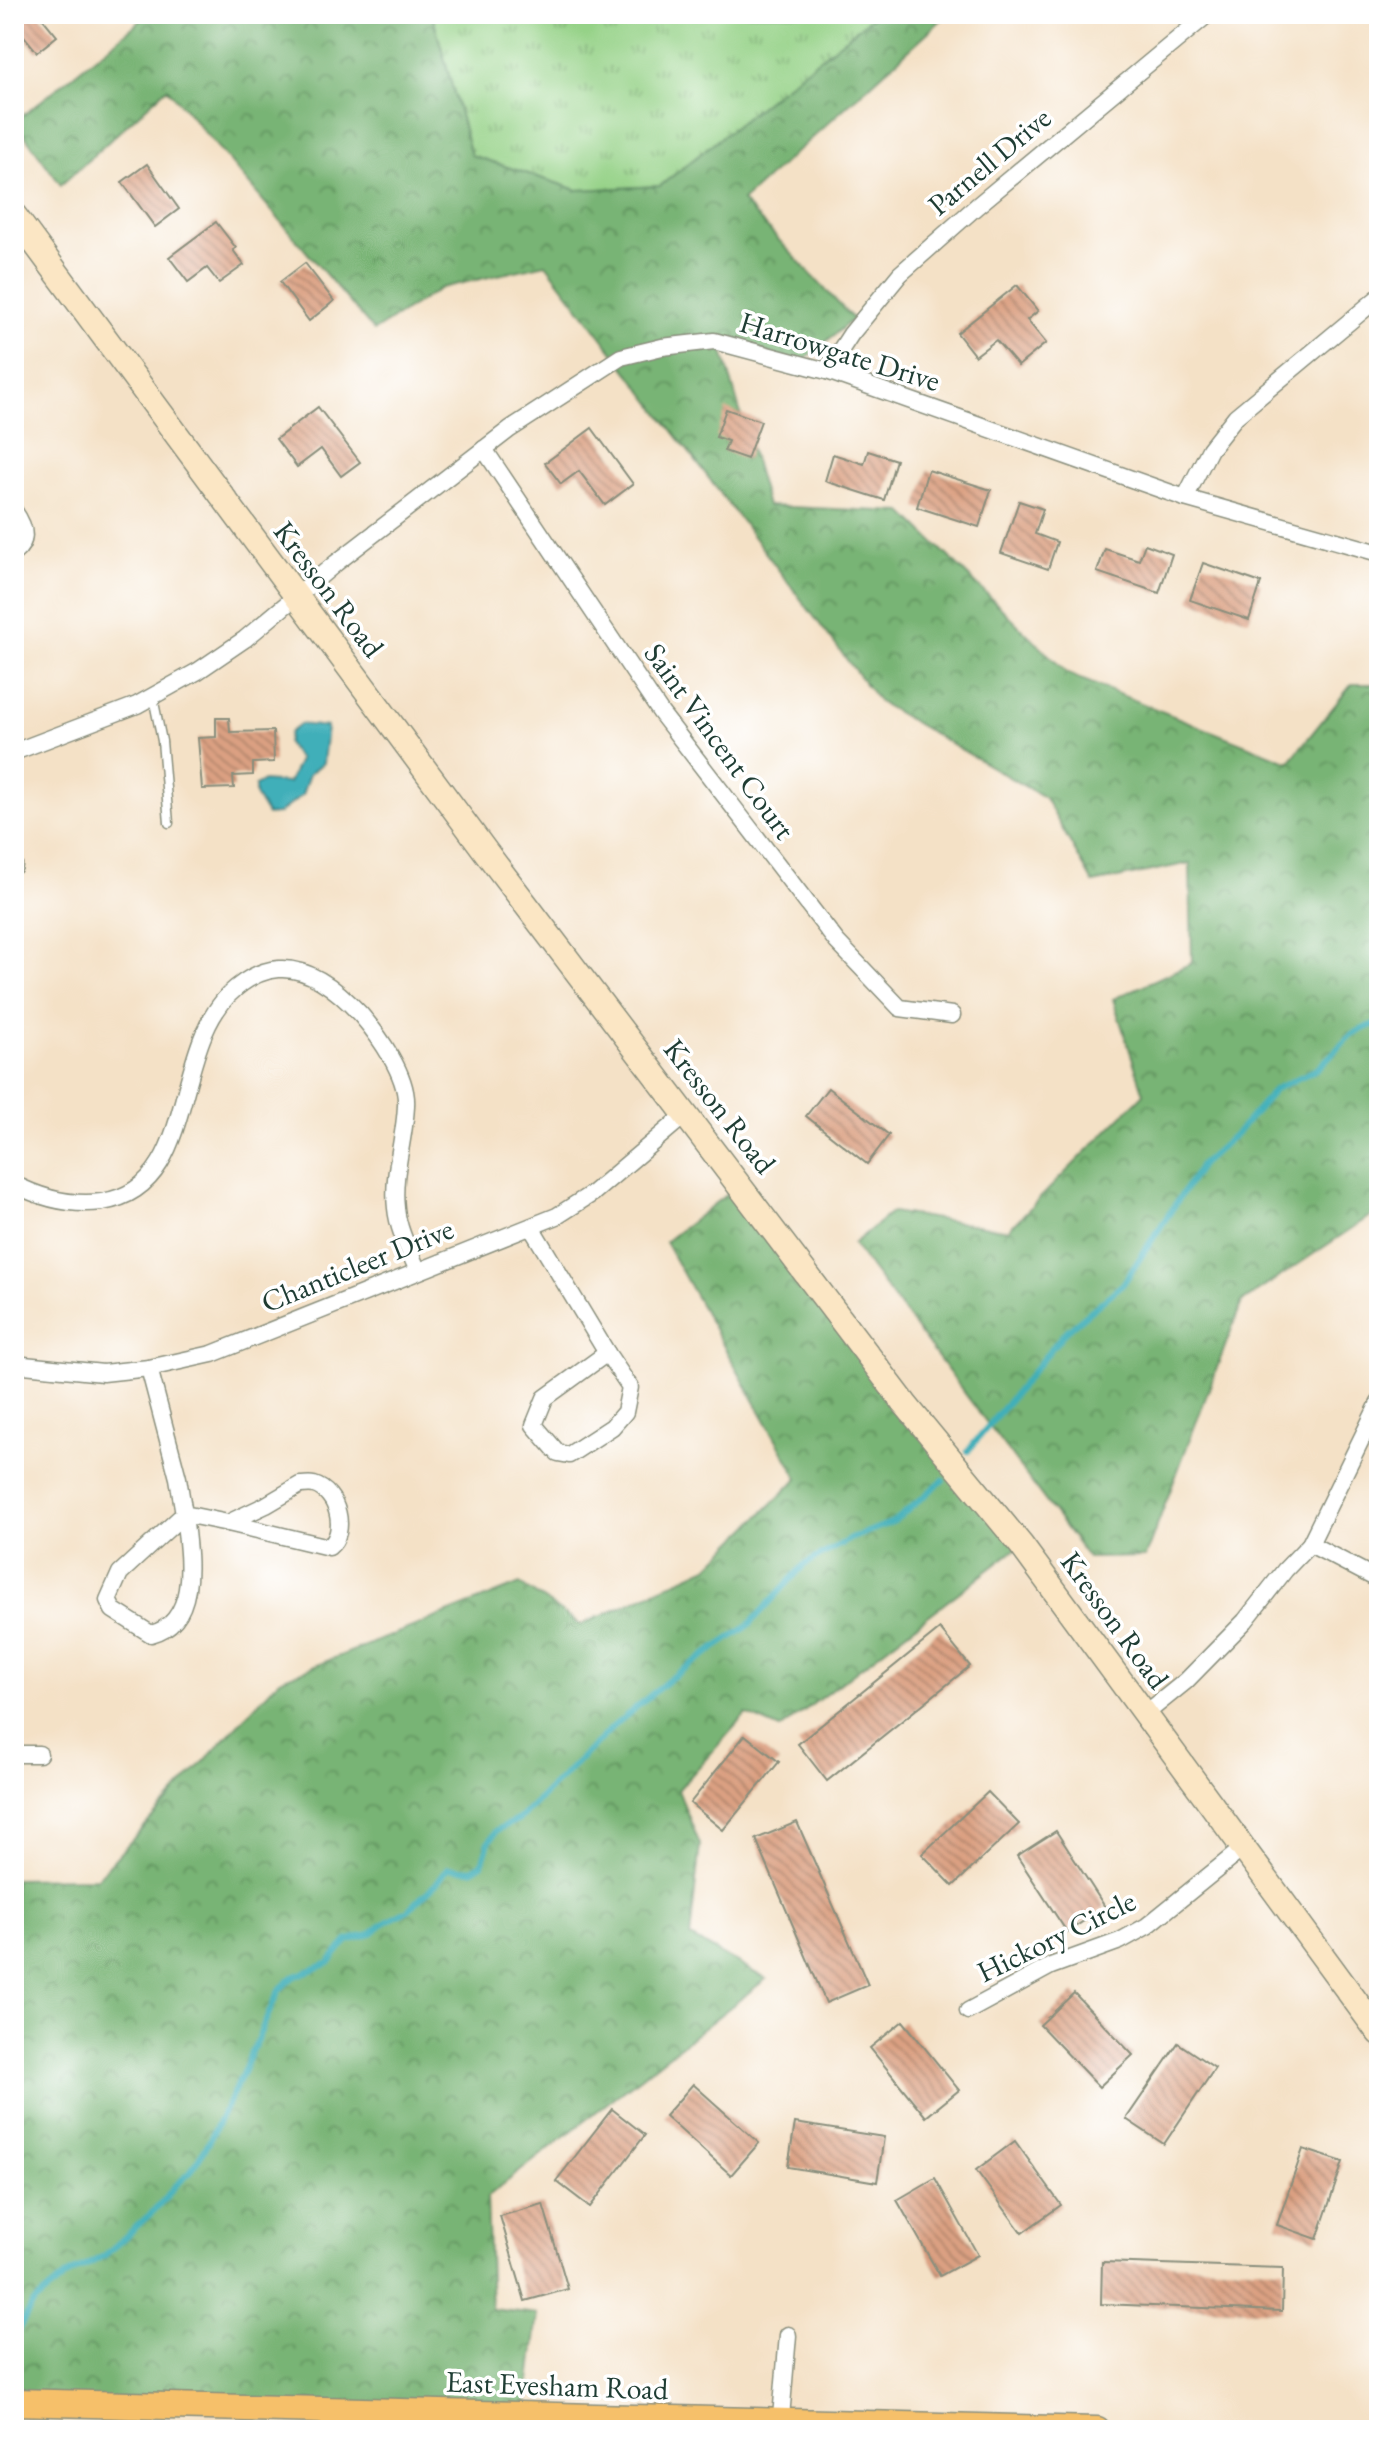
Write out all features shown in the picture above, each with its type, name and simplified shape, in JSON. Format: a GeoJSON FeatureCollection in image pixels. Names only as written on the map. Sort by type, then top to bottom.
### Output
{"type":"FeatureCollection","features":[{"type":"Feature","properties":{"kind":"main road","name":"East Evesham Road"},"geometry":{"type":"LineString","coordinates":[[14,2402],[781,2427],[1097,2430]]}},
{"type":"Feature","properties":{"kind":"street","name":"Parnell Drive"},"geometry":{"type":"LineString","coordinates":[[827,371],[851,334],[900,274],[1208,14]]}},
{"type":"Feature","properties":{"kind":"street","name":"Kresson Road"},"geometry":{"type":"LineString","coordinates":[[14,215],[295,597],[685,1115],[905,1404],[1021,1545],[1379,2033]]}},
{"type":"Feature","properties":{"kind":"street"},"geometry":{"type":"LineString","coordinates":[[1185,498],[1210,449],[1236,416],[1379,297]]}},
{"type":"Feature","properties":{"kind":"street","name":"Harrowgate Drive"},"geometry":{"type":"LineString","coordinates":[[295,597],[510,429],[621,357],[662,347],[714,341],[827,371],[1185,498],[1379,553]]}},
{"type":"Feature","properties":{"kind":"street","name":"Saint Vincent Court"},"geometry":{"type":"LineString","coordinates":[[484,449],[661,713],[837,942],[900,1008],[952,1015]]}},
{"type":"Feature","properties":{"kind":"street"},"geometry":{"type":"LineString","coordinates":[[14,511],[24,525],[24,538],[14,553]]}},
{"type":"Feature","properties":{"kind":"street"},"geometry":{"type":"LineString","coordinates":[[14,752],[153,697],[245,639],[295,597]]}},
{"type":"Feature","properties":{"kind":"street"},"geometry":{"type":"LineString","coordinates":[[14,1184],[55,1200],[86,1204],[122,1199],[143,1186],[160,1163],[177,1125],[195,1053],[209,1020],[224,998],[246,980],[269,969],[287,968],[313,977],[341,993],[371,1027],[396,1066],[407,1102],[395,1185],[396,1208],[400,1227],[418,1271]]}},
{"type":"Feature","properties":{"kind":"street","name":"Chanticleer Drive"},"geometry":{"type":"LineString","coordinates":[[14,1364],[103,1373],[149,1368],[212,1354],[557,1216],[593,1193],[685,1115]]}},
{"type":"Feature","properties":{"kind":"street"},"geometry":{"type":"LineString","coordinates":[[531,1227],[630,1387],[625,1412],[612,1427],[569,1455],[558,1453],[534,1425],[545,1398],[607,1353]]}},
{"type":"Feature","properties":{"kind":"street"},"geometry":{"type":"LineString","coordinates":[[149,1368],[178,1478],[184,1514],[190,1565],[189,1587],[175,1620],[166,1630],[151,1634],[113,1610],[108,1600],[120,1573],[184,1514]]}},
{"type":"Feature","properties":{"kind":"street"},"geometry":{"type":"LineString","coordinates":[[1144,1715],[1186,1681],[1310,1544],[1379,1403]]}},
{"type":"Feature","properties":{"kind":"street"},"geometry":{"type":"LineString","coordinates":[[184,1514],[329,1547],[336,1541],[339,1530],[334,1505],[315,1485],[300,1485],[228,1523]]}},
{"type":"Feature","properties":{"kind":"street"},"geometry":{"type":"LineString","coordinates":[[1310,1544],[1379,1580]]}},
{"type":"Feature","properties":{"kind":"street"},"geometry":{"type":"LineString","coordinates":[[14,1754],[39,1754]]}},
{"type":"Feature","properties":{"kind":"street","name":"Hickory Circle"},"geometry":{"type":"LineString","coordinates":[[968,2011],[1051,1966],[1120,1941],[1147,1926],[1242,1849]]}},
{"type":"Feature","properties":{"kind":"street"},"geometry":{"type":"LineString","coordinates":[[781,2427],[788,2335]]}},
{"type":"Feature","properties":{"kind":"lane"},"geometry":{"type":"LineString","coordinates":[[153,697],[162,741],[169,823]]}},
{"type":"Feature","properties":{"kind":"green space"},"geometry":{"type":"Polygon","coordinates":[[[149,14],[432,14],[471,155],[577,190],[660,186],[876,14],[948,14],[742,201],[853,319],[802,362],[720,341],[767,506],[903,512],[1068,674],[1289,762],[1352,684],[1379,684],[1379,1210],[1242,1302],[1145,1557],[1088,1558],[853,1244],[892,1212],[1008,1230],[1144,1094],[1113,999],[1192,963],[1190,863],[1093,883],[1045,798],[879,702],[546,264],[441,288],[374,331],[167,88],[61,185],[15,122],[149,14]]]}},
{"type":"Feature","properties":{"kind":"green space"},"geometry":{"type":"Polygon","coordinates":[[[432,14],[876,14],[660,186],[578,190],[471,155],[432,14]]]}},
{"type":"Feature","properties":{"kind":"green space"},"geometry":{"type":"Polygon","coordinates":[[[740,1184],[1021,1545],[780,1729],[746,1714],[678,1790],[700,1845],[690,1937],[766,1979],[487,2197],[491,2309],[538,2314],[526,2416],[14,2403],[14,1879],[97,1878],[279,1680],[520,1584],[581,1625],[708,1567],[798,1478],[665,1242],[740,1184]]]}},
{"type":"Feature","properties":{"kind":"water"},"geometry":{"type":"Polygon","coordinates":[[[300,724],[327,727],[323,763],[309,774],[302,795],[278,814],[267,815],[255,795],[255,786],[263,781],[288,783],[299,760],[287,743],[289,733],[300,724]]]}},
{"type":"Feature","properties":{"kind":"building"},"geometry":{"type":"Polygon","coordinates":[[[17,14],[39,14],[57,36],[37,52],[14,24],[17,14]]]}},
{"type":"Feature","properties":{"kind":"building"},"geometry":{"type":"Polygon","coordinates":[[[147,164],[179,209],[155,227],[122,182],[147,164]]]}},
{"type":"Feature","properties":{"kind":"building"},"geometry":{"type":"Polygon","coordinates":[[[216,222],[236,248],[233,250],[244,265],[219,283],[207,268],[188,282],[169,257],[216,222]]]}},
{"type":"Feature","properties":{"kind":"building"},"geometry":{"type":"Polygon","coordinates":[[[305,263],[334,301],[309,321],[280,282],[305,263]]]}},
{"type":"Feature","properties":{"kind":"building"},"geometry":{"type":"Polygon","coordinates":[[[1017,285],[1038,311],[1027,320],[1046,343],[1018,366],[996,340],[975,356],[957,333],[1017,285]]]}},
{"type":"Feature","properties":{"kind":"building"},"geometry":{"type":"Polygon","coordinates":[[[318,407],[360,462],[341,476],[321,449],[297,467],[276,439],[318,407]]]}},
{"type":"Feature","properties":{"kind":"building"},"geometry":{"type":"Polygon","coordinates":[[[726,409],[761,421],[747,459],[724,451],[728,441],[716,437],[726,409]]]}},
{"type":"Feature","properties":{"kind":"building"},"geometry":{"type":"Polygon","coordinates":[[[592,428],[633,484],[605,505],[579,471],[561,484],[545,463],[592,428]]]}},
{"type":"Feature","properties":{"kind":"building"},"geometry":{"type":"Polygon","coordinates":[[[868,451],[896,460],[884,500],[825,481],[833,454],[864,464],[868,451]]]}},
{"type":"Feature","properties":{"kind":"building"},"geometry":{"type":"Polygon","coordinates":[[[928,470],[991,490],[979,527],[917,507],[928,470]]]}},
{"type":"Feature","properties":{"kind":"building"},"geometry":{"type":"Polygon","coordinates":[[[1019,501],[1043,509],[1035,534],[1057,542],[1048,569],[1001,553],[1019,501]]]}},
{"type":"Feature","properties":{"kind":"building"},"geometry":{"type":"Polygon","coordinates":[[[1145,544],[1172,554],[1159,593],[1097,572],[1105,549],[1139,560],[1145,544]]]}},
{"type":"Feature","properties":{"kind":"building"},"geometry":{"type":"Polygon","coordinates":[[[1203,563],[1261,583],[1249,620],[1190,600],[1203,563]]]}},
{"type":"Feature","properties":{"kind":"building"},"geometry":{"type":"Polygon","coordinates":[[[216,718],[229,718],[230,732],[273,731],[274,762],[253,763],[253,775],[233,776],[234,788],[202,789],[198,738],[216,737],[216,718]]]}},
{"type":"Feature","properties":{"kind":"building"},"geometry":{"type":"Polygon","coordinates":[[[828,1088],[889,1135],[867,1164],[806,1116],[828,1088]]]}},
{"type":"Feature","properties":{"kind":"building"},"geometry":{"type":"Polygon","coordinates":[[[940,1629],[970,1666],[827,1781],[798,1744],[940,1629]]]}},
{"type":"Feature","properties":{"kind":"building"},"geometry":{"type":"Polygon","coordinates":[[[745,1735],[779,1762],[723,1830],[690,1803],[745,1735]]]}},
{"type":"Feature","properties":{"kind":"building"},"geometry":{"type":"Polygon","coordinates":[[[988,1792],[1019,1824],[953,1886],[922,1854],[988,1792]]]}},
{"type":"Feature","properties":{"kind":"building"},"geometry":{"type":"Polygon","coordinates":[[[797,1822],[868,1985],[826,2003],[756,1839],[797,1822]]]}},
{"type":"Feature","properties":{"kind":"building"},"geometry":{"type":"Polygon","coordinates":[[[1056,1831],[1105,1907],[1067,1932],[1017,1856],[1056,1831]]]}},
{"type":"Feature","properties":{"kind":"building"},"geometry":{"type":"Polygon","coordinates":[[[1074,1993],[1133,2055],[1099,2087],[1040,2025],[1074,1993]]]}},
{"type":"Feature","properties":{"kind":"building"},"geometry":{"type":"Polygon","coordinates":[[[903,2021],[959,2090],[926,2117],[870,2048],[903,2021]]]}},
{"type":"Feature","properties":{"kind":"building"},"geometry":{"type":"Polygon","coordinates":[[[1178,2043],[1215,2068],[1164,2144],[1126,2119],[1178,2043]]]}},
{"type":"Feature","properties":{"kind":"building"},"geometry":{"type":"Polygon","coordinates":[[[693,2084],[759,2143],[731,2175],[665,2116],[693,2084]]]}},
{"type":"Feature","properties":{"kind":"building"},"geometry":{"type":"Polygon","coordinates":[[[612,2109],[645,2135],[590,2207],[556,2181],[612,2109]]]}},
{"type":"Feature","properties":{"kind":"building"},"geometry":{"type":"Polygon","coordinates":[[[795,2123],[884,2137],[877,2182],[788,2167],[795,2123]]]}},
{"type":"Feature","properties":{"kind":"building"},"geometry":{"type":"Polygon","coordinates":[[[1015,2141],[1061,2205],[1022,2233],[976,2170],[1015,2141]]]}},
{"type":"Feature","properties":{"kind":"building"},"geometry":{"type":"Polygon","coordinates":[[[1303,2149],[1343,2162],[1317,2239],[1277,2225],[1303,2149]]]}},
{"type":"Feature","properties":{"kind":"building"},"geometry":{"type":"Polygon","coordinates":[[[935,2178],[978,2255],[940,2276],[897,2200],[935,2178]]]}},
{"type":"Feature","properties":{"kind":"building"},"geometry":{"type":"Polygon","coordinates":[[[543,2204],[568,2289],[525,2301],[500,2216],[543,2204]]]}},
{"type":"Feature","properties":{"kind":"building"},"geometry":{"type":"Polygon","coordinates":[[[1102,2262],[1283,2268],[1282,2311],[1101,2304],[1102,2262]]]}},
{"type":"Feature","properties":{"kind":"waterway"},"geometry":{"type":"LineString","coordinates":[[968,1451],[1064,1333],[1123,1284],[1201,1165],[1238,1132],[1275,1089],[1317,1069],[1352,1034],[1379,1022]]}},
{"type":"Feature","properties":{"kind":"waterway"},"geometry":{"type":"LineString","coordinates":[[14,2337],[33,2304],[66,2276],[104,2256],[190,2173],[241,2077],[279,1990],[293,1977],[329,1963],[347,1941],[371,1934],[408,1910],[438,1882],[448,1868],[472,1870],[482,1864],[489,1842],[497,1830],[519,1819],[615,1725],[671,1678],[748,1626],[804,1565],[850,1539],[895,1521],[943,1480]]}}]}
